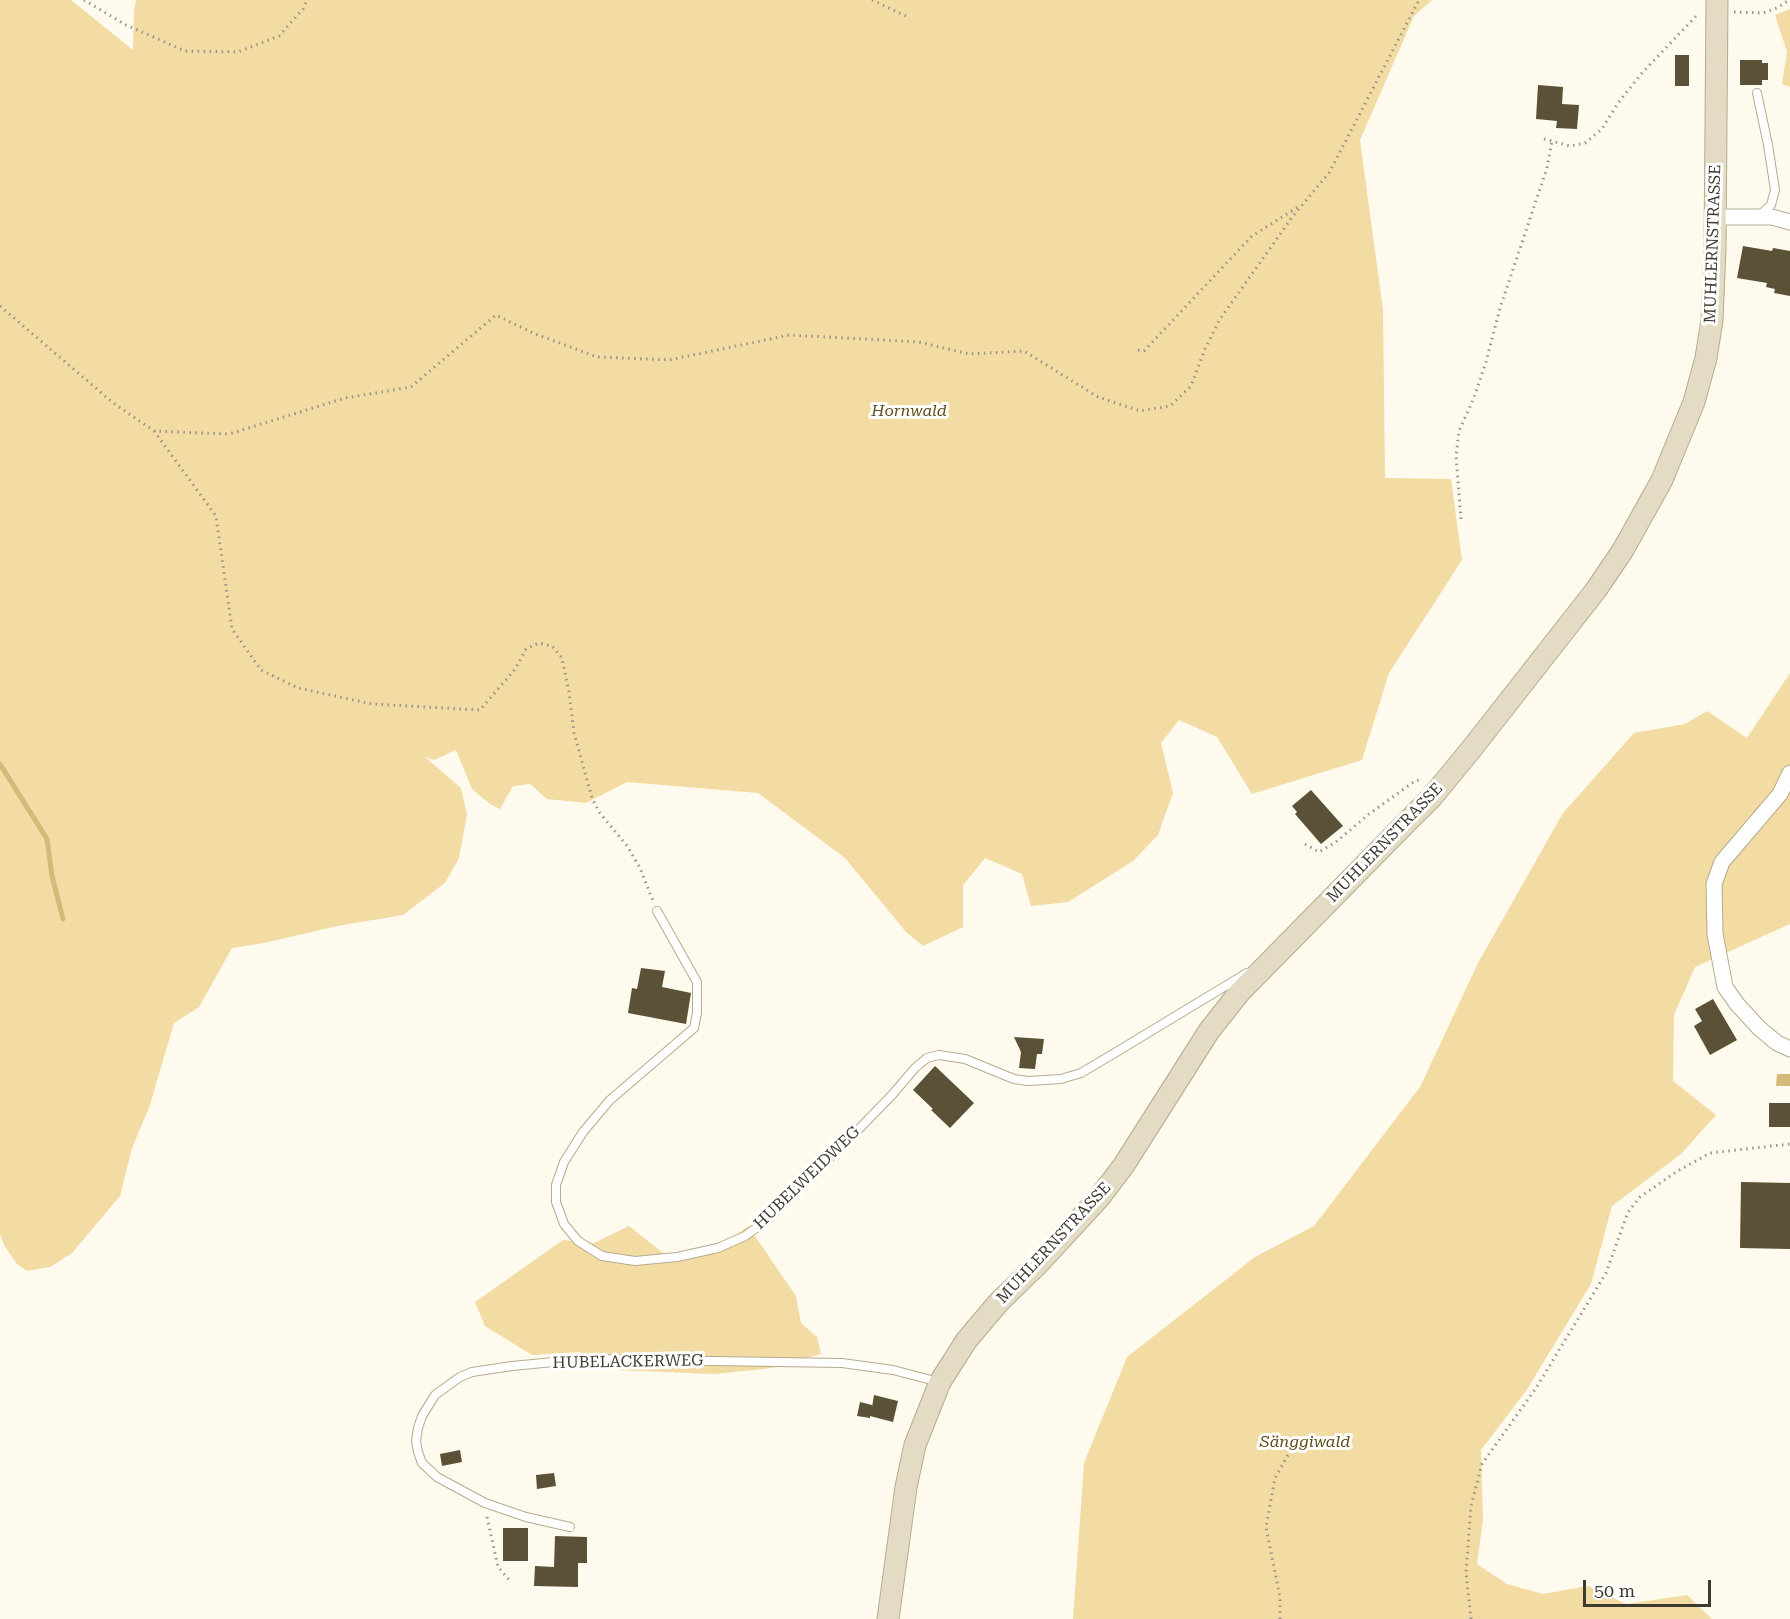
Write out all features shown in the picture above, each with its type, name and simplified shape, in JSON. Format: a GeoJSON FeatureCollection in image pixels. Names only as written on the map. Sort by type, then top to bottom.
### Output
{"type":"FeatureCollection","features":[{"type":"Feature","properties":{"kind":"street","name":"MUHLERNSTRASSE"},"geometry":{"type":"LineString","coordinates":[[888,1619],[908,1477],[915,1446],[940,1382],[966,1341],[998,1303],[1040,1262],[1099,1198],[1124,1165],[1209,1031],[1239,993],[1408,822],[1451,773],[1596,590],[1623,550],[1662,480],[1687,422],[1706,358],[1714,289],[1716,217],[1713,6]]}},
{"type":"Feature","properties":{"kind":"street"},"geometry":{"type":"LineString","coordinates":[[1716,217],[1772,217],[1790,222]]}},
{"type":"Feature","properties":{"kind":"street"},"geometry":{"type":"LineString","coordinates":[[1790,772],[1780,794],[1722,862],[1714,884],[1715,934],[1725,987],[1759,1028],[1777,1043],[1790,1049]]}},
{"type":"Feature","properties":{"kind":"lane"},"geometry":{"type":"LineString","coordinates":[[1756,93],[1775,190],[1771,205],[1757,218]]}},
{"type":"Feature","properties":{"kind":"lane","name":"HUBELWEIDWEG"},"geometry":{"type":"LineString","coordinates":[[657,911],[697,982],[698,1013],[694,1028],[610,1100],[582,1132],[564,1162],[556,1185],[556,1202],[564,1224],[578,1241],[602,1256],[635,1261],[677,1257],[718,1248],[745,1236],[766,1221],[927,1058],[939,1054],[965,1059],[1021,1080],[1061,1079],[1081,1073],[1274,957]]}},
{"type":"Feature","properties":{"kind":"lane","name":"HUBELACKERWEG"},"geometry":{"type":"LineString","coordinates":[[570,1527],[526,1517],[485,1503],[437,1477],[422,1464],[416,1441],[422,1416],[435,1395],[460,1377],[472,1372],[585,1359],[842,1363],[867,1366],[940,1382]]}},
{"type":"Feature","properties":{"kind":"path"},"geometry":{"type":"LineString","coordinates":[[84,0],[126,26],[185,51],[238,52],[279,36],[303,9],[307,0]]}},
{"type":"Feature","properties":{"kind":"path"},"geometry":{"type":"LineString","coordinates":[[872,0],[908,17]]}},
{"type":"Feature","properties":{"kind":"path"},"geometry":{"type":"LineString","coordinates":[[154,431],[229,434],[345,398],[411,387],[496,315],[533,333],[597,357],[669,360],[789,335],[919,342],[969,354],[1024,351],[1098,397],[1140,411],[1170,406],[1191,386],[1220,319],[1302,205],[1329,173],[1419,0]]}},
{"type":"Feature","properties":{"kind":"path"},"geometry":{"type":"LineString","coordinates":[[1544,139],[1570,146],[1585,143],[1602,129],[1618,103],[1642,74],[1713,6],[1763,13],[1789,0]]}},
{"type":"Feature","properties":{"kind":"path"},"geometry":{"type":"LineString","coordinates":[[1461,519],[1456,456],[1459,431],[1486,362],[1500,308],[1547,168],[1552,141]]}},
{"type":"Feature","properties":{"kind":"path"},"geometry":{"type":"LineString","coordinates":[[1138,350],[1144,351],[1252,236],[1302,205]]}},
{"type":"Feature","properties":{"kind":"path"},"geometry":{"type":"LineString","coordinates":[[0,306],[112,402],[154,431],[216,516],[232,629],[261,670],[298,688],[372,704],[480,710],[516,668],[526,649],[539,643],[552,646],[562,658],[574,733],[592,798],[599,812],[627,847],[640,868],[657,911]]}},
{"type":"Feature","properties":{"kind":"path"},"geometry":{"type":"LineString","coordinates":[[1305,844],[1319,852],[1336,842],[1369,814],[1415,781],[1451,773]]}},
{"type":"Feature","properties":{"kind":"path"},"geometry":{"type":"LineString","coordinates":[[1471,1619],[1466,1572],[1472,1506],[1482,1464],[1536,1388],[1606,1273],[1628,1212],[1640,1197],[1676,1172],[1710,1153],[1790,1143]]}},
{"type":"Feature","properties":{"kind":"path"},"geometry":{"type":"LineString","coordinates":[[1280,1619],[1280,1597],[1266,1527],[1275,1478],[1288,1455]]}},
{"type":"Feature","properties":{"kind":"path"},"geometry":{"type":"LineString","coordinates":[[485,1503],[498,1567],[511,1582]]}},
{"type":"Feature","properties":{"kind":"green space","name":"Hornwald"},"geometry":{"type":"Polygon","coordinates":[[[0,0],[71,0],[133,50],[136,0],[1432,0],[1414,16],[1360,140],[1383,310],[1385,478],[1451,479],[1462,560],[1389,673],[1362,760],[1252,794],[1217,737],[1179,720],[1161,743],[1173,793],[1158,835],[1133,861],[1068,902],[1031,906],[1022,874],[985,858],[963,885],[963,927],[923,946],[906,932],[845,858],[758,793],[627,782],[586,803],[547,799],[530,784],[513,786],[500,809],[472,789],[456,750],[434,760],[425,757],[461,788],[467,814],[459,858],[445,883],[403,915],[232,948],[199,1007],[174,1023],[149,1108],[132,1148],[120,1196],[72,1253],[50,1267],[27,1271],[17,1264],[4,1245],[0,1234],[0,0]]]}},
{"type":"Feature","properties":{"kind":"green space"},"geometry":{"type":"Polygon","coordinates":[[[1790,9],[1790,87],[1782,84],[1787,52],[1775,15],[1790,9]]]}},
{"type":"Feature","properties":{"kind":"green space","name":"Sänggiwald"},"geometry":{"type":"Polygon","coordinates":[[[1790,673],[1790,924],[1695,967],[1674,1015],[1673,1081],[1716,1115],[1681,1154],[1612,1206],[1591,1284],[1526,1391],[1481,1450],[1483,1520],[1477,1564],[1507,1584],[1543,1594],[1588,1586],[1626,1604],[1687,1595],[1712,1619],[1073,1619],[1084,1463],[1127,1357],[1255,1257],[1314,1226],[1420,1087],[1478,963],[1563,813],[1634,733],[1685,724],[1707,711],[1747,738],[1790,673]]]}},
{"type":"Feature","properties":{"kind":"green space"},"geometry":{"type":"Polygon","coordinates":[[[629,1226],[668,1257],[711,1254],[748,1226],[796,1296],[801,1323],[817,1337],[821,1354],[772,1368],[715,1374],[615,1370],[580,1352],[532,1355],[485,1326],[475,1302],[563,1240],[594,1243],[629,1226]]]}},
{"type":"Feature","properties":{"kind":"shaded area"},"geometry":{"type":"Polygon","coordinates":[[[1777,1074],[1790,1074],[1790,1086],[1776,1086],[1777,1074]]]}},
{"type":"Feature","properties":{"kind":"building"},"geometry":{"type":"Polygon","coordinates":[[[1675,55],[1689,55],[1689,86],[1675,86],[1675,55]]]}},
{"type":"Feature","properties":{"kind":"building"},"geometry":{"type":"Polygon","coordinates":[[[1740,60],[1762,60],[1762,63],[1768,63],[1768,80],[1762,80],[1762,85],[1740,85],[1740,60]]]}},
{"type":"Feature","properties":{"kind":"building"},"geometry":{"type":"Polygon","coordinates":[[[1538,85],[1563,87],[1562,104],[1579,105],[1577,129],[1556,128],[1557,121],[1536,119],[1538,85]]]}},
{"type":"Feature","properties":{"kind":"building"},"geometry":{"type":"Polygon","coordinates":[[[1743,246],[1772,251],[1773,248],[1790,251],[1790,296],[1774,293],[1775,289],[1766,287],[1767,283],[1737,278],[1743,246]]]}},
{"type":"Feature","properties":{"kind":"building"},"geometry":{"type":"Polygon","coordinates":[[[1311,790],[1343,826],[1321,844],[1295,814],[1297,812],[1292,806],[1311,790]]]}},
{"type":"Feature","properties":{"kind":"building"},"geometry":{"type":"Polygon","coordinates":[[[641,968],[665,971],[662,987],[691,993],[686,1024],[628,1013],[632,988],[637,989],[641,968]]]}},
{"type":"Feature","properties":{"kind":"building"},"geometry":{"type":"Polygon","coordinates":[[[1713,999],[1737,1040],[1710,1055],[1694,1026],[1702,1021],[1695,1009],[1713,999]]]}},
{"type":"Feature","properties":{"kind":"building"},"geometry":{"type":"Polygon","coordinates":[[[1014,1037],[1044,1039],[1042,1054],[1037,1054],[1035,1069],[1019,1068],[1021,1052],[1014,1037]]]}},
{"type":"Feature","properties":{"kind":"building"},"geometry":{"type":"Polygon","coordinates":[[[935,1066],[974,1103],[950,1128],[913,1090],[935,1066]]]}},
{"type":"Feature","properties":{"kind":"building"},"geometry":{"type":"Polygon","coordinates":[[[1769,1103],[1790,1103],[1790,1127],[1769,1127],[1769,1103]]]}},
{"type":"Feature","properties":{"kind":"building"},"geometry":{"type":"Polygon","coordinates":[[[1741,1182],[1790,1183],[1790,1249],[1740,1248],[1741,1182]]]}},
{"type":"Feature","properties":{"kind":"building"},"geometry":{"type":"Polygon","coordinates":[[[874,1395],[898,1401],[893,1422],[870,1416],[870,1418],[857,1416],[860,1402],[872,1405],[872,1407],[874,1395]]]}},
{"type":"Feature","properties":{"kind":"building"},"geometry":{"type":"Polygon","coordinates":[[[460,1450],[462,1462],[442,1466],[440,1454],[460,1450]]]}},
{"type":"Feature","properties":{"kind":"building"},"geometry":{"type":"Polygon","coordinates":[[[554,1473],[556,1486],[537,1489],[536,1475],[554,1473]]]}},
{"type":"Feature","properties":{"kind":"building"},"geometry":{"type":"Polygon","coordinates":[[[503,1528],[528,1528],[528,1561],[503,1561],[503,1528]]]}},
{"type":"Feature","properties":{"kind":"building"},"geometry":{"type":"Polygon","coordinates":[[[555,1536],[587,1537],[587,1563],[578,1563],[578,1587],[534,1586],[535,1566],[554,1567],[555,1536]]]}},
{"type":"Feature","properties":{"kind":"waterway"},"geometry":{"type":"LineString","coordinates":[[0,764],[47,839],[52,876],[63,919]]}}]}
